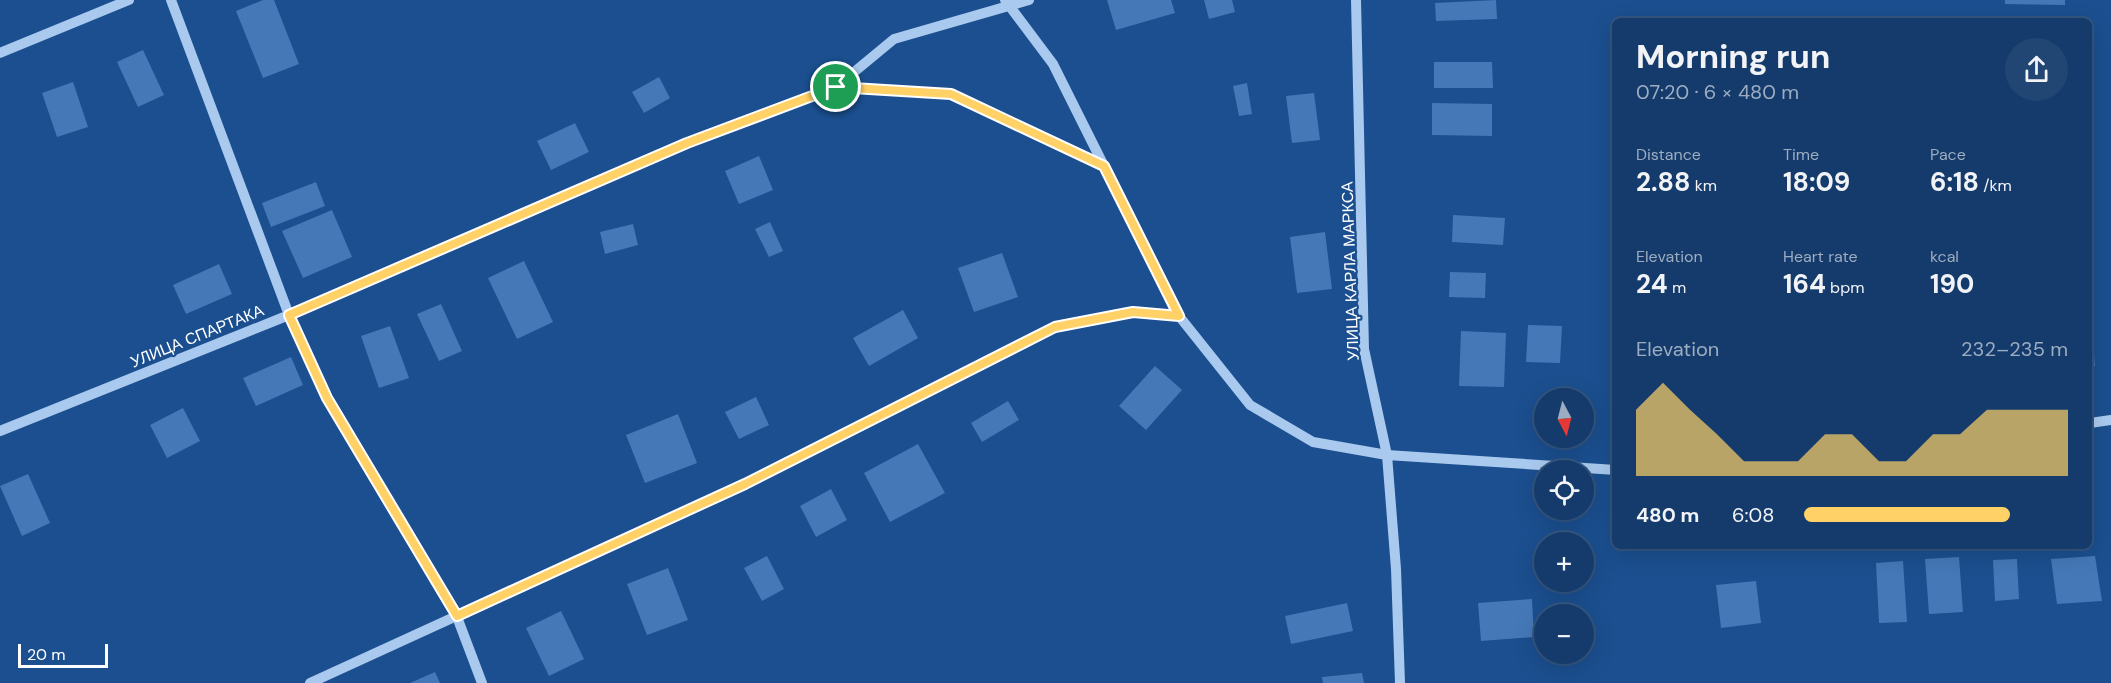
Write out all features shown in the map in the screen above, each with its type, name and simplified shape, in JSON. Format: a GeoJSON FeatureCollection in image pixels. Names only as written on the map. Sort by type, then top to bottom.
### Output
{"type":"FeatureCollection","features":[{"type":"Feature","properties":{"kind":"street"},"geometry":{"type":"LineString","coordinates":[[0,53],[129,0]]}},
{"type":"Feature","properties":{"kind":"street"},"geometry":{"type":"LineString","coordinates":[[171,0],[289,315],[327,398],[457,616],[482,683]]}},
{"type":"Feature","properties":{"kind":"street","name":"УЛИЦА СПАРТАКА"},"geometry":{"type":"LineString","coordinates":[[0,431],[289,315],[687,143],[836,87],[894,39],[1007,3],[1029,0]]}},
{"type":"Feature","properties":{"kind":"street","name":"УЛИЦА КАРЛА МАРКСА"},"geometry":{"type":"LineString","coordinates":[[1356,0],[1364,349],[1387,455],[1396,569],[1400,683]]}},
{"type":"Feature","properties":{"kind":"street"},"geometry":{"type":"LineString","coordinates":[[1007,3],[1053,64],[1179,316],[1250,405],[1313,442],[1387,455],[1612,470]]}},
{"type":"Feature","properties":{"kind":"street"},"geometry":{"type":"LineString","coordinates":[[836,87],[951,94],[1104,166]]}},
{"type":"Feature","properties":{"kind":"street"},"geometry":{"type":"LineString","coordinates":[[310,683],[745,484],[1055,327],[1133,312],[1179,316]]}},
{"type":"Feature","properties":{"kind":"street"},"geometry":{"type":"LineString","coordinates":[[2092,423],[2111,420]]}},
{"type":"Feature","properties":{"kind":"building"},"geometry":{"type":"Polygon","coordinates":[[[263,0],[274,0],[299,64],[263,78],[236,11],[263,0]]]}},
{"type":"Feature","properties":{"kind":"building"},"geometry":{"type":"Polygon","coordinates":[[[1107,0],[1171,0],[1175,13],[1116,30],[1107,0]]]}},
{"type":"Feature","properties":{"kind":"building"},"geometry":{"type":"Polygon","coordinates":[[[1204,0],[1232,0],[1235,12],[1209,19],[1204,0]]]}},
{"type":"Feature","properties":{"kind":"building"},"geometry":{"type":"Polygon","coordinates":[[[1496,0],[1497,19],[1436,21],[1435,3],[1496,0]]]}},
{"type":"Feature","properties":{"kind":"building"},"geometry":{"type":"Polygon","coordinates":[[[2005,0],[2065,0],[2065,5],[2005,4],[2005,0]]]}},
{"type":"Feature","properties":{"kind":"building"},"geometry":{"type":"Polygon","coordinates":[[[143,50],[164,95],[138,107],[117,62],[143,50]]]}},
{"type":"Feature","properties":{"kind":"building"},"geometry":{"type":"Polygon","coordinates":[[[1434,62],[1492,62],[1493,88],[1434,88],[1434,62]]]}},
{"type":"Feature","properties":{"kind":"building"},"geometry":{"type":"Polygon","coordinates":[[[659,77],[670,98],[644,113],[632,92],[659,77]]]}},
{"type":"Feature","properties":{"kind":"building"},"geometry":{"type":"Polygon","coordinates":[[[73,82],[88,127],[57,137],[42,93],[73,82]]]}},
{"type":"Feature","properties":{"kind":"building"},"geometry":{"type":"Polygon","coordinates":[[[1247,83],[1252,114],[1239,116],[1233,86],[1247,83]]]}},
{"type":"Feature","properties":{"kind":"building"},"geometry":{"type":"Polygon","coordinates":[[[1314,93],[1320,140],[1292,143],[1286,96],[1314,93]]]}},
{"type":"Feature","properties":{"kind":"building"},"geometry":{"type":"Polygon","coordinates":[[[1432,103],[1492,104],[1492,136],[1432,135],[1432,103]]]}},
{"type":"Feature","properties":{"kind":"building"},"geometry":{"type":"Polygon","coordinates":[[[575,123],[589,152],[551,170],[537,141],[575,123]]]}},
{"type":"Feature","properties":{"kind":"building"},"geometry":{"type":"Polygon","coordinates":[[[759,156],[773,190],[739,204],[725,171],[759,156]]]}},
{"type":"Feature","properties":{"kind":"building"},"geometry":{"type":"Polygon","coordinates":[[[316,182],[325,206],[271,227],[262,203],[316,182]]]}},
{"type":"Feature","properties":{"kind":"building"},"geometry":{"type":"Polygon","coordinates":[[[332,210],[352,257],[303,278],[282,231],[332,210]]]}},
{"type":"Feature","properties":{"kind":"building"},"geometry":{"type":"Polygon","coordinates":[[[1453,215],[1505,218],[1503,245],[1452,242],[1453,215]]]}},
{"type":"Feature","properties":{"kind":"building"},"geometry":{"type":"Polygon","coordinates":[[[770,222],[783,251],[769,257],[755,229],[770,222]]]}},
{"type":"Feature","properties":{"kind":"building"},"geometry":{"type":"Polygon","coordinates":[[[633,224],[638,245],[605,254],[600,232],[633,224]]]}},
{"type":"Feature","properties":{"kind":"building"},"geometry":{"type":"Polygon","coordinates":[[[1325,232],[1332,289],[1297,293],[1290,237],[1325,232]]]}},
{"type":"Feature","properties":{"kind":"building"},"geometry":{"type":"Polygon","coordinates":[[[1002,253],[1018,297],[974,312],[958,268],[1002,253]]]}},
{"type":"Feature","properties":{"kind":"building"},"geometry":{"type":"Polygon","coordinates":[[[524,261],[553,322],[517,339],[488,278],[524,261]]]}},
{"type":"Feature","properties":{"kind":"building"},"geometry":{"type":"Polygon","coordinates":[[[219,264],[232,294],[186,314],[173,285],[219,264]]]}},
{"type":"Feature","properties":{"kind":"building"},"geometry":{"type":"Polygon","coordinates":[[[1450,272],[1486,273],[1485,298],[1449,297],[1450,272]]]}},
{"type":"Feature","properties":{"kind":"building"},"geometry":{"type":"Polygon","coordinates":[[[441,304],[462,351],[439,361],[417,314],[441,304]]]}},
{"type":"Feature","properties":{"kind":"building"},"geometry":{"type":"Polygon","coordinates":[[[903,310],[918,338],[869,366],[853,338],[903,310]]]}},
{"type":"Feature","properties":{"kind":"building"},"geometry":{"type":"Polygon","coordinates":[[[1528,325],[1562,326],[1560,363],[1526,362],[1528,325]]]}},
{"type":"Feature","properties":{"kind":"building"},"geometry":{"type":"Polygon","coordinates":[[[390,326],[409,378],[379,388],[361,336],[390,326]]]}},
{"type":"Feature","properties":{"kind":"building"},"geometry":{"type":"Polygon","coordinates":[[[1461,331],[1506,333],[1504,387],[1459,386],[1461,331]]]}},
{"type":"Feature","properties":{"kind":"building"},"geometry":{"type":"Polygon","coordinates":[[[2092,332],[2095,366],[2092,366],[2092,332]]]}},
{"type":"Feature","properties":{"kind":"building"},"geometry":{"type":"Polygon","coordinates":[[[291,357],[303,385],[256,406],[243,378],[291,357]]]}},
{"type":"Feature","properties":{"kind":"building"},"geometry":{"type":"Polygon","coordinates":[[[1155,366],[1182,390],[1146,430],[1119,406],[1155,366]]]}},
{"type":"Feature","properties":{"kind":"building"},"geometry":{"type":"Polygon","coordinates":[[[756,397],[769,425],[739,439],[725,412],[756,397]]]}},
{"type":"Feature","properties":{"kind":"building"},"geometry":{"type":"Polygon","coordinates":[[[1008,401],[1019,420],[982,442],[971,423],[1008,401]]]}},
{"type":"Feature","properties":{"kind":"building"},"geometry":{"type":"Polygon","coordinates":[[[183,408],[200,441],[167,458],[150,425],[183,408]]]}},
{"type":"Feature","properties":{"kind":"building"},"geometry":{"type":"Polygon","coordinates":[[[678,414],[697,463],[645,483],[626,435],[678,414]]]}},
{"type":"Feature","properties":{"kind":"building"},"geometry":{"type":"Polygon","coordinates":[[[918,444],[945,493],[890,522],[864,473],[918,444]]]}},
{"type":"Feature","properties":{"kind":"building"},"geometry":{"type":"Polygon","coordinates":[[[28,474],[50,523],[22,536],[0,486],[28,474]]]}},
{"type":"Feature","properties":{"kind":"building"},"geometry":{"type":"Polygon","coordinates":[[[831,489],[847,520],[816,537],[800,506],[831,489]]]}},
{"type":"Feature","properties":{"kind":"building"},"geometry":{"type":"Polygon","coordinates":[[[767,556],[784,589],[762,601],[744,568],[767,556]]]}},
{"type":"Feature","properties":{"kind":"building"},"geometry":{"type":"Polygon","coordinates":[[[2095,556],[2102,601],[2057,604],[2051,559],[2095,556]]]}},
{"type":"Feature","properties":{"kind":"building"},"geometry":{"type":"Polygon","coordinates":[[[1959,557],[1963,612],[1929,614],[1925,559],[1959,557]]]}},
{"type":"Feature","properties":{"kind":"building"},"geometry":{"type":"Polygon","coordinates":[[[2017,559],[2019,599],[1995,601],[1993,560],[2017,559]]]}},
{"type":"Feature","properties":{"kind":"building"},"geometry":{"type":"Polygon","coordinates":[[[1903,561],[1907,622],[1879,623],[1876,563],[1903,561]]]}},
{"type":"Feature","properties":{"kind":"building"},"geometry":{"type":"Polygon","coordinates":[[[668,568],[688,620],[647,635],[627,584],[668,568]]]}},
{"type":"Feature","properties":{"kind":"building"},"geometry":{"type":"Polygon","coordinates":[[[1756,581],[1761,623],[1721,628],[1716,585],[1756,581]]]}},
{"type":"Feature","properties":{"kind":"building"},"geometry":{"type":"Polygon","coordinates":[[[1532,599],[1534,637],[1481,641],[1478,603],[1532,599]]]}},
{"type":"Feature","properties":{"kind":"building"},"geometry":{"type":"Polygon","coordinates":[[[1347,603],[1353,631],[1291,644],[1285,616],[1347,603]]]}},
{"type":"Feature","properties":{"kind":"building"},"geometry":{"type":"Polygon","coordinates":[[[561,611],[584,659],[549,676],[526,628],[561,611]]]}},
{"type":"Feature","properties":{"kind":"building"},"geometry":{"type":"Polygon","coordinates":[[[435,672],[440,683],[410,683],[435,672]]]}},
{"type":"Feature","properties":{"kind":"building"},"geometry":{"type":"Polygon","coordinates":[[[1362,673],[1364,683],[1323,683],[1322,677],[1362,673]]]}},
{"type":"Feature","properties":{"kind":"route"},"geometry":{"type":"LineString","coordinates":[[836,87],[951,94],[1104,166],[1179,316],[1133,312],[1055,327],[745,484],[457,616],[327,398],[289,315],[687,143],[836,87]]}}]}
